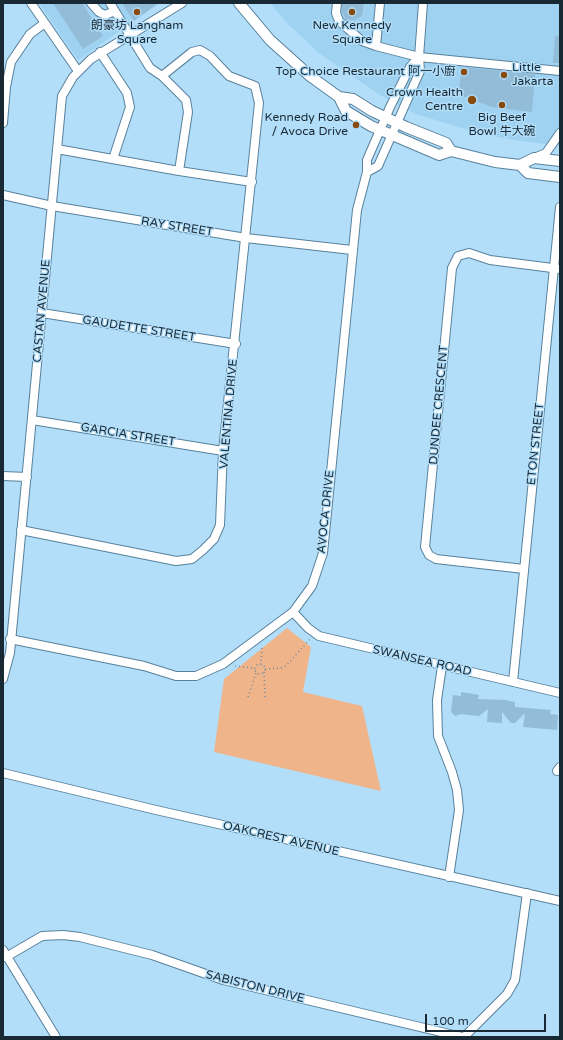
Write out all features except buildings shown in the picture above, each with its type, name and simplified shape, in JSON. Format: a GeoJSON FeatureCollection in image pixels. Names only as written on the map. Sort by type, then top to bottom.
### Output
{"type":"FeatureCollection","features":[{"type":"Feature","properties":{"kind":"main road"},"geometry":{"type":"LineString","coordinates":[[239,3],[270,40],[310,76],[339,96],[354,98],[397,123],[446,143],[451,151]]}},
{"type":"Feature","properties":{"kind":"main road"},"geometry":{"type":"LineString","coordinates":[[339,96],[346,111],[390,136],[439,155],[451,151],[495,162],[520,165],[534,158],[560,161]]}},
{"type":"Feature","properties":{"kind":"main road"},"geometry":{"type":"LineString","coordinates":[[520,165],[528,173],[560,177]]}},
{"type":"Feature","properties":{"kind":"street"},"geometry":{"type":"LineString","coordinates":[[31,3],[78,71]]}},
{"type":"Feature","properties":{"kind":"street"},"geometry":{"type":"LineString","coordinates":[[91,3],[99,12],[105,15],[115,11]]}},
{"type":"Feature","properties":{"kind":"street"},"geometry":{"type":"LineString","coordinates":[[110,3],[150,68],[162,76],[186,100],[188,112],[179,171]]}},
{"type":"Feature","properties":{"kind":"street","name":"CASTAN AVENUE"},"geometry":{"type":"LineString","coordinates":[[3,679],[10,652],[10,639],[27,476],[62,96],[78,71],[100,52],[182,3]]}},
{"type":"Feature","properties":{"kind":"street"},"geometry":{"type":"LineString","coordinates":[[337,3],[336,13],[339,21],[362,41],[376,46],[419,57],[560,71]]}},
{"type":"Feature","properties":{"kind":"street"},"geometry":{"type":"LineString","coordinates":[[376,46],[380,3]]}},
{"type":"Feature","properties":{"kind":"street"},"geometry":{"type":"LineString","coordinates":[[367,172],[378,166],[420,71],[419,57],[423,3]]}},
{"type":"Feature","properties":{"kind":"street"},"geometry":{"type":"LineString","coordinates":[[3,123],[6,87],[11,62],[30,34],[45,23]]}},
{"type":"Feature","properties":{"kind":"street","name":"VALENTINA DRIVE"},"geometry":{"type":"LineString","coordinates":[[21,530],[176,561],[192,559],[214,539],[220,525],[223,451],[236,344],[259,104],[255,86],[229,76],[210,56],[200,50],[192,52],[162,76]]}},
{"type":"Feature","properties":{"kind":"street"},"geometry":{"type":"LineString","coordinates":[[100,52],[127,93],[130,107],[113,159]]}},
{"type":"Feature","properties":{"kind":"street","name":"AVOCA DRIVE"},"geometry":{"type":"LineString","coordinates":[[10,639],[144,666],[176,676],[196,676],[223,664],[293,612],[312,586],[323,553],[352,250],[357,210],[367,172],[367,160],[410,67],[419,57]]}},
{"type":"Feature","properties":{"kind":"street"},"geometry":{"type":"LineString","coordinates":[[534,158],[546,153],[560,133]]}},
{"type":"Feature","properties":{"kind":"street"},"geometry":{"type":"LineString","coordinates":[[57,149],[179,171],[252,182]]}},
{"type":"Feature","properties":{"kind":"street","name":"RAY STREET"},"geometry":{"type":"LineString","coordinates":[[3,195],[52,206],[246,238],[352,250]]}},
{"type":"Feature","properties":{"kind":"street","name":"ETON STREET"},"geometry":{"type":"LineString","coordinates":[[513,682],[556,269],[560,207]]}},
{"type":"Feature","properties":{"kind":"street","name":"DUNDEE CRESCENT"},"geometry":{"type":"LineString","coordinates":[[524,569],[436,558],[429,556],[425,547],[454,261],[458,256],[470,254],[490,260],[556,269]]}},
{"type":"Feature","properties":{"kind":"street","name":"GAUDETTE STREET"},"geometry":{"type":"LineString","coordinates":[[42,313],[236,344]]}},
{"type":"Feature","properties":{"kind":"street","name":"GARCIA STREET"},"geometry":{"type":"LineString","coordinates":[[32,420],[223,451]]}},
{"type":"Feature","properties":{"kind":"street"},"geometry":{"type":"LineString","coordinates":[[3,476],[27,476]]}},
{"type":"Feature","properties":{"kind":"street","name":"SWANSEA ROAD"},"geometry":{"type":"LineString","coordinates":[[293,612],[319,636],[560,693]]}},
{"type":"Feature","properties":{"kind":"street"},"geometry":{"type":"LineString","coordinates":[[442,666],[437,700],[438,736],[454,778],[459,810],[449,877]]}},
{"type":"Feature","properties":{"kind":"street","name":"OAKCREST AVENUE"},"geometry":{"type":"LineString","coordinates":[[3,773],[449,877],[560,901]]}},
{"type":"Feature","properties":{"kind":"street"},"geometry":{"type":"LineString","coordinates":[[463,1037],[507,994],[515,980],[528,893]]}},
{"type":"Feature","properties":{"kind":"street","name":"SABISTON DRIVE"},"geometry":{"type":"LineString","coordinates":[[4,953],[42,936],[63,935],[80,937],[152,955],[223,980],[463,1037]]}},
{"type":"Feature","properties":{"kind":"street"},"geometry":{"type":"LineString","coordinates":[[4,953],[56,1037]]}},
{"type":"Feature","properties":{"kind":"path"},"geometry":{"type":"LineString","coordinates":[[263,633],[261,665],[265,669],[281,668],[286,666],[315,633]]}},
{"type":"Feature","properties":{"kind":"path"},"geometry":{"type":"LineString","coordinates":[[223,664],[255,668],[261,665]]}},
{"type":"Feature","properties":{"kind":"path"},"geometry":{"type":"LineString","coordinates":[[248,697],[256,673],[255,668]]}},
{"type":"Feature","properties":{"kind":"path"},"geometry":{"type":"LineString","coordinates":[[265,669],[265,698]]}},
{"type":"Feature","properties":{"kind":"path"},"geometry":{"type":"LineString","coordinates":[[256,673],[264,672]]}},
{"type":"Feature","properties":{"kind":"shaded area"},"geometry":{"type":"Polygon","coordinates":[[[39,3],[160,3],[78,60],[39,3]]]}},
{"type":"Feature","properties":{"kind":"shaded area"},"geometry":{"type":"Polygon","coordinates":[[[270,3],[560,3],[560,146],[514,140],[478,133],[416,114],[380,95],[320,54],[287,23],[270,3]]]}},
{"type":"Feature","properties":{"kind":"shaded area"},"geometry":{"type":"Polygon","coordinates":[[[287,628],[311,647],[303,692],[362,706],[381,791],[214,752],[224,679],[287,628]]]}},
{"type":"Feature","properties":{"kind":"place","name":"朗豪坊 Langham Square"},"geometry":{"type":"Point","coordinates":[137,12]}},
{"type":"Feature","properties":{"kind":"place","name":"New Kennedy Square"},"geometry":{"type":"Point","coordinates":[352,12]}},
{"type":"Feature","properties":{"kind":"place","name":"Top Choice Restaurant 阿一小廚"},"geometry":{"type":"Point","coordinates":[464,72]}},
{"type":"Feature","properties":{"kind":"place","name":"Little Jakarta"},"geometry":{"type":"Point","coordinates":[504,75]}},
{"type":"Feature","properties":{"kind":"place","name":"Crown Health Centre"},"geometry":{"type":"Point","coordinates":[472,100]}},
{"type":"Feature","properties":{"kind":"place","name":"Big Beef Bowl 牛大碗"},"geometry":{"type":"Point","coordinates":[502,105]}},
{"type":"Feature","properties":{"kind":"place","name":"Kennedy Road / Avoca Drive"},"geometry":{"type":"Point","coordinates":[356,125]}}]}
